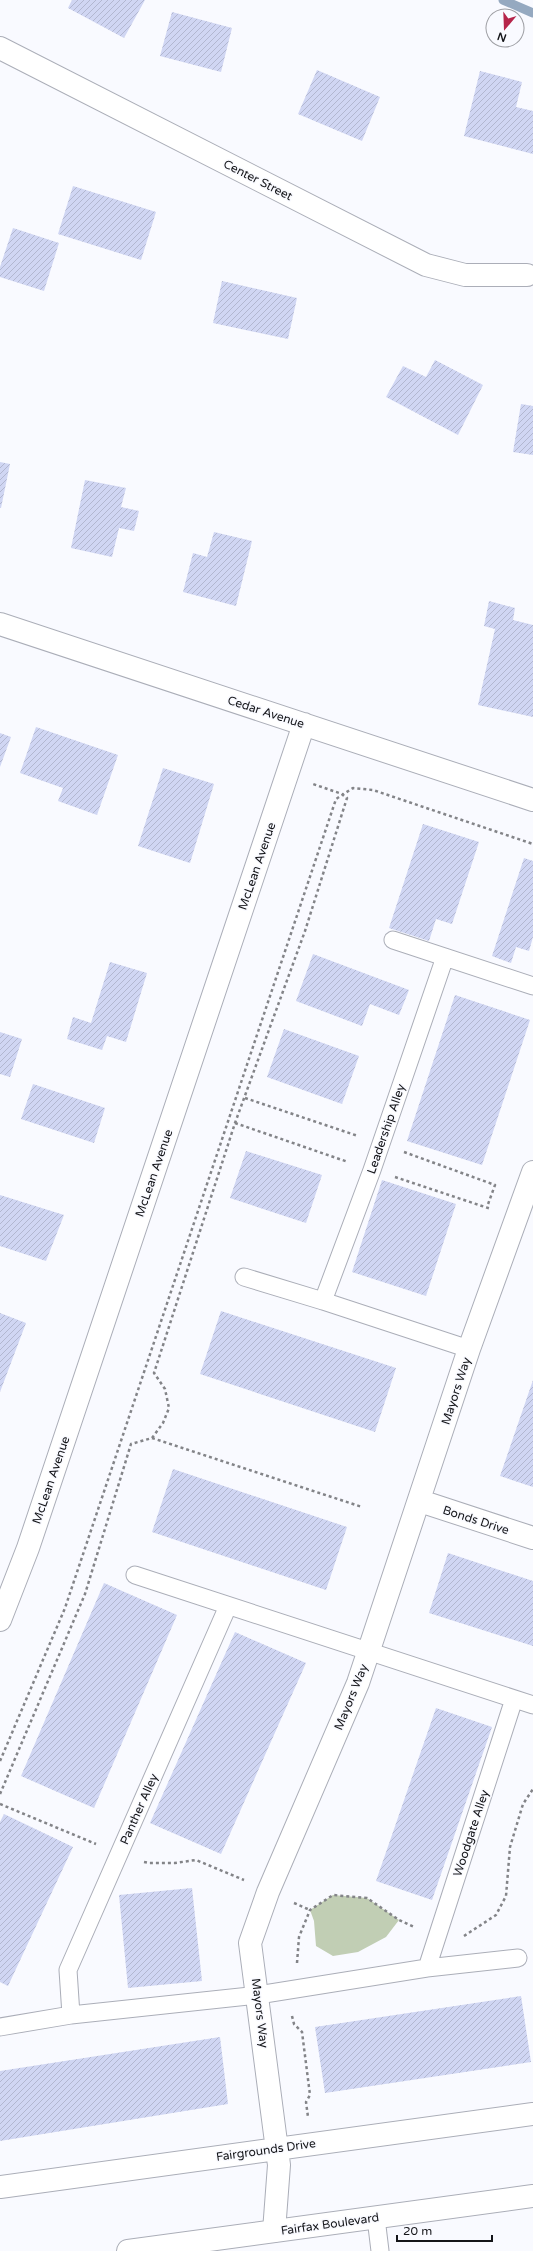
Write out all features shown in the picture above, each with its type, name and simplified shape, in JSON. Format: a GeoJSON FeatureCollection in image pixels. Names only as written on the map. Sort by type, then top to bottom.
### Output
{"type":"FeatureCollection","features":[{"type":"Feature","properties":{"kind":"street","name":"Center Street"},"geometry":{"type":"LineString","coordinates":[[0,48],[426,265],[465,275],[526,275]]}},
{"type":"Feature","properties":{"kind":"street","name":"Cedar Avenue"},"geometry":{"type":"LineString","coordinates":[[0,624],[533,800]]}},
{"type":"Feature","properties":{"kind":"street","name":"McLean Avenue"},"geometry":{"type":"LineString","coordinates":[[0,1620],[28,1548],[304,724]]}},
{"type":"Feature","properties":{"kind":"street","name":"Mayors Way"},"geometry":{"type":"LineString","coordinates":[[274,2232],[279,2165],[250,1943],[268,1892],[358,1684],[420,1501],[469,1349],[533,1172]]}},
{"type":"Feature","properties":{"kind":"street","name":"Bonds Drive"},"geometry":{"type":"LineString","coordinates":[[420,1501],[533,1538]]}},
{"type":"Feature","properties":{"kind":"street","name":"Fairgrounds Drive"},"geometry":{"type":"LineString","coordinates":[[0,2187],[533,2114]]}},
{"type":"Feature","properties":{"kind":"street","name":"Fairfax Boulevard"},"geometry":{"type":"LineString","coordinates":[[128,2251],[533,2196]]}},
{"type":"Feature","properties":{"kind":"lane"},"geometry":{"type":"LineString","coordinates":[[393,940],[533,986]]}},
{"type":"Feature","properties":{"kind":"lane","name":"Leadership Alley"},"geometry":{"type":"LineString","coordinates":[[324,1301],[372,1170],[445,957]]}},
{"type":"Feature","properties":{"kind":"lane"},"geometry":{"type":"LineString","coordinates":[[244,1276],[469,1349]]}},
{"type":"Feature","properties":{"kind":"lane"},"geometry":{"type":"LineString","coordinates":[[135,1575],[533,1705]]}},
{"type":"Feature","properties":{"kind":"lane","name":"Panther Alley"},"geometry":{"type":"LineString","coordinates":[[71,2015],[68,1970],[228,1606]]}},
{"type":"Feature","properties":{"kind":"lane","name":"Woodgate Alley"},"geometry":{"type":"LineString","coordinates":[[427,1968],[514,1699]]}},
{"type":"Feature","properties":{"kind":"lane"},"geometry":{"type":"LineString","coordinates":[[0,2027],[71,2015],[258,1995],[427,1968],[518,1958]]}},
{"type":"Feature","properties":{"kind":"lane"},"geometry":{"type":"LineString","coordinates":[[376,2218],[380,2251]]}},
{"type":"Feature","properties":{"kind":"path"},"geometry":{"type":"LineString","coordinates":[[152,1438],[163,1423],[169,1408],[165,1389],[154,1373],[235,1123],[305,931],[346,798],[342,794],[288,775]]}},
{"type":"Feature","properties":{"kind":"path"},"geometry":{"type":"LineString","coordinates":[[0,1761],[65,1608],[327,822],[336,799],[353,788],[373,790],[533,844]]}},
{"type":"Feature","properties":{"kind":"path"},"geometry":{"type":"LineString","coordinates":[[0,1794],[85,1594],[131,1444],[152,1438],[362,1507]]}},
{"type":"Feature","properties":{"kind":"path"},"geometry":{"type":"LineString","coordinates":[[308,2119],[306,2102],[310,2096],[302,2032],[294,2024],[291,2010],[299,1937],[310,1910],[333,1895],[367,1898],[399,1920],[438,1935],[464,1936],[496,1915],[506,1896],[512,1840],[523,1804],[533,1789]]}},
{"type":"Feature","properties":{"kind":"path"},"geometry":{"type":"LineString","coordinates":[[0,1804],[119,1854],[150,1864],[196,1860],[310,1910]]}},
{"type":"Feature","properties":{"kind":"green space"},"geometry":{"type":"Polygon","coordinates":[[[333,1895],[367,1898],[399,1920],[386,1937],[358,1952],[333,1956],[316,1946],[314,1921],[310,1910],[333,1895]]]}},
{"type":"Feature","properties":{"kind":"building"},"geometry":{"type":"Polygon","coordinates":[[[72,0],[145,0],[124,38],[68,8],[72,0]]]}},
{"type":"Feature","properties":{"kind":"building"},"geometry":{"type":"Polygon","coordinates":[[[172,12],[232,28],[221,72],[160,56],[172,12]]]}},
{"type":"Feature","properties":{"kind":"building"},"geometry":{"type":"Polygon","coordinates":[[[317,70],[380,97],[362,141],[298,114],[317,70]]]}},
{"type":"Feature","properties":{"kind":"building"},"geometry":{"type":"Polygon","coordinates":[[[480,71],[522,82],[516,107],[533,111],[533,154],[464,136],[480,71]]]}},
{"type":"Feature","properties":{"kind":"building"},"geometry":{"type":"Polygon","coordinates":[[[73,186],[156,212],[141,260],[58,234],[73,186]]]}},
{"type":"Feature","properties":{"kind":"building"},"geometry":{"type":"Polygon","coordinates":[[[13,228],[59,243],[44,291],[0,277],[0,267],[13,228]]]}},
{"type":"Feature","properties":{"kind":"building"},"geometry":{"type":"Polygon","coordinates":[[[222,281],[297,298],[288,339],[213,323],[222,281]]]}},
{"type":"Feature","properties":{"kind":"building"},"geometry":{"type":"Polygon","coordinates":[[[435,360],[483,385],[458,435],[386,397],[403,366],[426,377],[435,360]]]}},
{"type":"Feature","properties":{"kind":"building"},"geometry":{"type":"Polygon","coordinates":[[[521,404],[533,406],[533,455],[513,452],[521,404]]]}},
{"type":"Feature","properties":{"kind":"building"},"geometry":{"type":"Polygon","coordinates":[[[0,462],[10,464],[1,508],[0,508],[0,462]]]}},
{"type":"Feature","properties":{"kind":"building"},"geometry":{"type":"Polygon","coordinates":[[[85,480],[126,488],[121,507],[139,511],[134,531],[119,528],[112,557],[71,548],[85,480]]]}},
{"type":"Feature","properties":{"kind":"building"},"geometry":{"type":"Polygon","coordinates":[[[214,532],[252,541],[236,606],[183,592],[193,553],[207,557],[214,532]]]}},
{"type":"Feature","properties":{"kind":"building"},"geometry":{"type":"Polygon","coordinates":[[[489,601],[515,608],[513,620],[533,625],[533,717],[478,705],[495,629],[484,626],[489,601]]]}},
{"type":"Feature","properties":{"kind":"building"},"geometry":{"type":"Polygon","coordinates":[[[36,727],[118,755],[97,815],[58,801],[63,788],[20,773],[36,727]]]}},
{"type":"Feature","properties":{"kind":"building"},"geometry":{"type":"Polygon","coordinates":[[[0,733],[11,737],[0,767],[0,733]]]}},
{"type":"Feature","properties":{"kind":"building"},"geometry":{"type":"Polygon","coordinates":[[[163,768],[214,784],[190,863],[138,846],[163,768]]]}},
{"type":"Feature","properties":{"kind":"building"},"geometry":{"type":"Polygon","coordinates":[[[423,824],[479,842],[452,924],[436,919],[429,941],[389,928],[423,824]]]}},
{"type":"Feature","properties":{"kind":"building"},"geometry":{"type":"Polygon","coordinates":[[[524,858],[533,861],[533,937],[529,951],[516,947],[511,963],[492,956],[524,858]]]}},
{"type":"Feature","properties":{"kind":"building"},"geometry":{"type":"Polygon","coordinates":[[[313,954],[409,990],[399,1015],[370,1004],[362,1026],[296,1001],[313,954]]]}},
{"type":"Feature","properties":{"kind":"building"},"geometry":{"type":"Polygon","coordinates":[[[110,962],[147,973],[126,1042],[107,1036],[102,1050],[67,1039],[73,1017],[91,1023],[110,962]]]}},
{"type":"Feature","properties":{"kind":"building"},"geometry":{"type":"Polygon","coordinates":[[[455,995],[530,1020],[482,1165],[407,1141],[455,995]]]}},
{"type":"Feature","properties":{"kind":"building"},"geometry":{"type":"Polygon","coordinates":[[[284,1029],[359,1056],[342,1104],[267,1077],[284,1029]]]}},
{"type":"Feature","properties":{"kind":"building"},"geometry":{"type":"Polygon","coordinates":[[[0,1032],[22,1039],[10,1077],[0,1074],[0,1032]]]}},
{"type":"Feature","properties":{"kind":"building"},"geometry":{"type":"Polygon","coordinates":[[[33,1084],[105,1108],[94,1143],[21,1119],[33,1084]]]}},
{"type":"Feature","properties":{"kind":"building"},"geometry":{"type":"Polygon","coordinates":[[[246,1151],[322,1175],[306,1223],[230,1198],[246,1151]]]}},
{"type":"Feature","properties":{"kind":"building"},"geometry":{"type":"Polygon","coordinates":[[[382,1180],[456,1204],[426,1296],[352,1272],[382,1180]]]}},
{"type":"Feature","properties":{"kind":"building"},"geometry":{"type":"Polygon","coordinates":[[[0,1195],[64,1215],[46,1261],[0,1246],[0,1195]]]}},
{"type":"Feature","properties":{"kind":"building"},"geometry":{"type":"Polygon","coordinates":[[[221,1311],[396,1368],[375,1432],[200,1374],[221,1311]]]}},
{"type":"Feature","properties":{"kind":"building"},"geometry":{"type":"Polygon","coordinates":[[[0,1313],[26,1323],[0,1392],[0,1313]]]}},
{"type":"Feature","properties":{"kind":"building"},"geometry":{"type":"Polygon","coordinates":[[[533,1380],[533,1487],[500,1476],[533,1380]]]}},
{"type":"Feature","properties":{"kind":"building"},"geometry":{"type":"Polygon","coordinates":[[[173,1469],[347,1527],[326,1590],[152,1532],[173,1469]]]}},
{"type":"Feature","properties":{"kind":"building"},"geometry":{"type":"Polygon","coordinates":[[[448,1553],[533,1581],[533,1646],[429,1613],[448,1553]]]}},
{"type":"Feature","properties":{"kind":"building"},"geometry":{"type":"Polygon","coordinates":[[[104,1583],[177,1615],[94,1808],[21,1776],[104,1583]]]}},
{"type":"Feature","properties":{"kind":"building"},"geometry":{"type":"Polygon","coordinates":[[[235,1632],[306,1663],[221,1854],[150,1823],[235,1632]]]}},
{"type":"Feature","properties":{"kind":"building"},"geometry":{"type":"Polygon","coordinates":[[[436,1708],[492,1727],[432,1900],[376,1881],[436,1708]]]}},
{"type":"Feature","properties":{"kind":"building"},"geometry":{"type":"Polygon","coordinates":[[[4,1814],[73,1847],[8,1986],[0,1982],[0,1822],[4,1814]]]}},
{"type":"Feature","properties":{"kind":"building"},"geometry":{"type":"Polygon","coordinates":[[[192,1888],[202,1981],[128,1988],[119,1895],[192,1888]]]}},
{"type":"Feature","properties":{"kind":"building"},"geometry":{"type":"Polygon","coordinates":[[[521,1996],[531,2062],[325,2093],[315,2027],[521,1996]]]}},
{"type":"Feature","properties":{"kind":"building"},"geometry":{"type":"Polygon","coordinates":[[[220,2037],[228,2104],[0,2141],[0,2071],[220,2037]]]}},
{"type":"Feature","properties":{"kind":"waterway"},"geometry":{"type":"LineString","coordinates":[[503,0],[533,13]]}}]}
